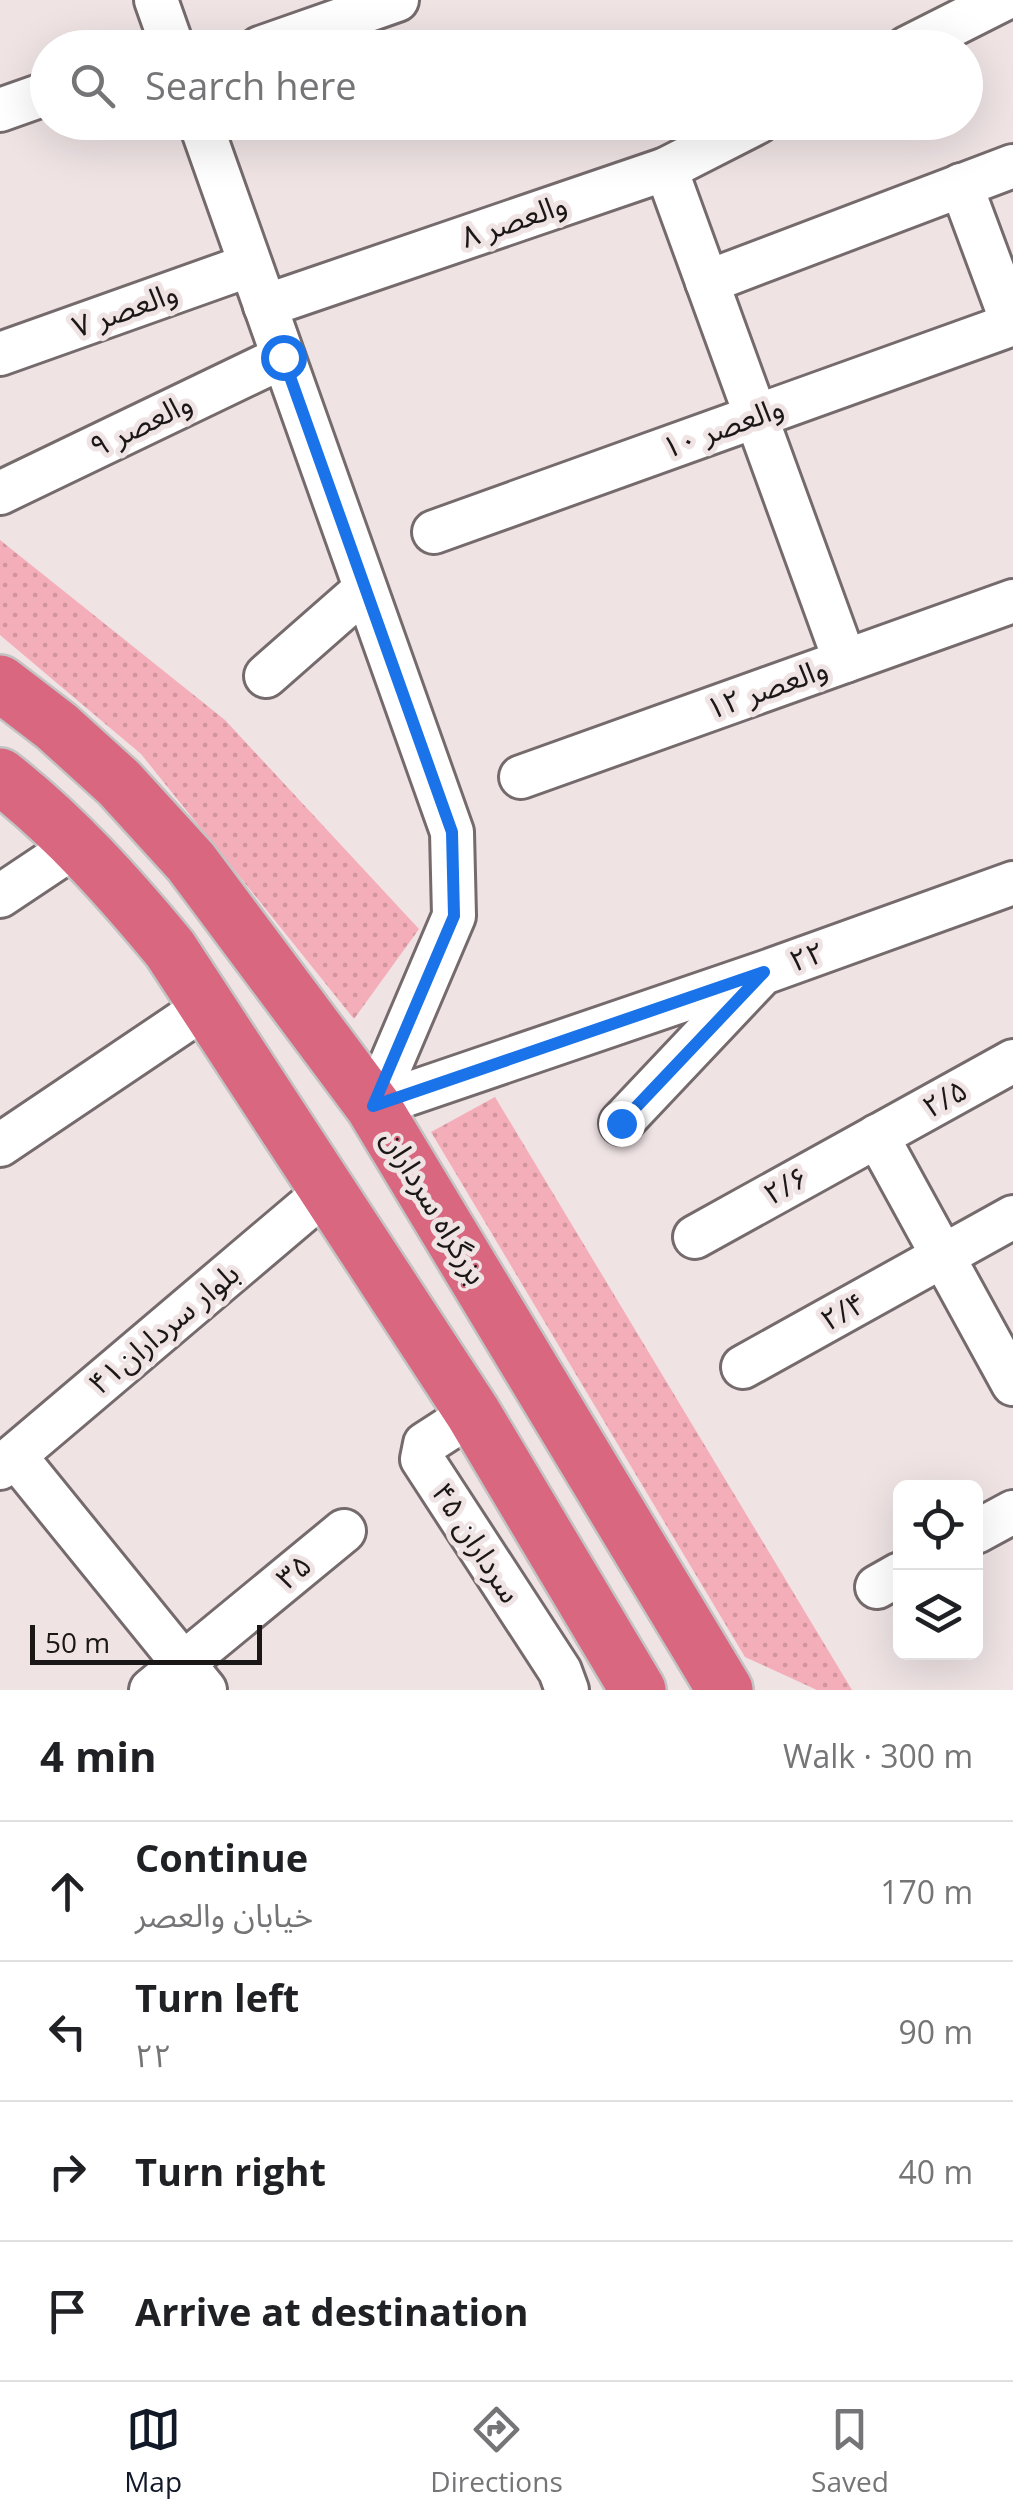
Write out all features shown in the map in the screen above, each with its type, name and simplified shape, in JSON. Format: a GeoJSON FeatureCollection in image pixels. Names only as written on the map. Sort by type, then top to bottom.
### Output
{"type":"FeatureCollection","features":[{"type":"Feature","properties":{"kind":"highway","name":"بزرگراه سرداران"},"geometry":{"type":"LineString","coordinates":[[0,683],[56,726],[119,783],[191,862],[373,1106],[725,1690]]}},
{"type":"Feature","properties":{"kind":"highway"},"geometry":{"type":"LineString","coordinates":[[0,776],[78,844],[170,949],[474,1412],[638,1690]]}},
{"type":"Feature","properties":{"kind":"street"},"geometry":{"type":"LineString","coordinates":[[156,0],[167,30]]}},
{"type":"Feature","properties":{"kind":"street"},"geometry":{"type":"LineString","coordinates":[[311,30],[397,0]]}},
{"type":"Feature","properties":{"kind":"street"},"geometry":{"type":"LineString","coordinates":[[943,30],[1002,0]]}},
{"type":"Feature","properties":{"kind":"street"},"geometry":{"type":"LineString","coordinates":[[0,110],[30,99]]}},
{"type":"Feature","properties":{"kind":"street"},"geometry":{"type":"LineString","coordinates":[[206,140],[452,832],[454,916],[373,1106]]}},
{"type":"Feature","properties":{"kind":"street","name":"والعصر ۸"},"geometry":{"type":"LineString","coordinates":[[265,306],[666,169],[723,140]]}},
{"type":"Feature","properties":{"kind":"street"},"geometry":{"type":"LineString","coordinates":[[707,282],[1013,166]]}},
{"type":"Feature","properties":{"kind":"street"},"geometry":{"type":"LineString","coordinates":[[666,169],[846,661]]}},
{"type":"Feature","properties":{"kind":"street"},"geometry":{"type":"LineString","coordinates":[[962,186],[1013,324]]}},
{"type":"Feature","properties":{"kind":"street","name":"والعصر ۷"},"geometry":{"type":"LineString","coordinates":[[0,354],[250,265]]}},
{"type":"Feature","properties":{"kind":"street","name":"والعصر ۱۰"},"geometry":{"type":"LineString","coordinates":[[434,532],[1013,324]]}},
{"type":"Feature","properties":{"kind":"street","name":"والعصر ۹"},"geometry":{"type":"LineString","coordinates":[[0,493],[283,357]]}},
{"type":"Feature","properties":{"kind":"street"},"geometry":{"type":"LineString","coordinates":[[266,676],[365,589]]}},
{"type":"Feature","properties":{"kind":"street","name":"والعصر ۱۲"},"geometry":{"type":"LineString","coordinates":[[521,777],[1013,601]]}},
{"type":"Feature","properties":{"kind":"street"},"geometry":{"type":"LineString","coordinates":[[0,896],[78,844]]}},
{"type":"Feature","properties":{"kind":"street","name":"۲۲"},"geometry":{"type":"LineString","coordinates":[[373,1106],[1013,883]]}},
{"type":"Feature","properties":{"kind":"street"},"geometry":{"type":"LineString","coordinates":[[621,1123],[764,972]]}},
{"type":"Feature","properties":{"kind":"street"},"geometry":{"type":"LineString","coordinates":[[0,1145],[208,1004]]}},
{"type":"Feature","properties":{"kind":"street","name":"۲/۵"},"geometry":{"type":"LineString","coordinates":[[877,1136],[1013,1061]]}},
{"type":"Feature","properties":{"kind":"street"},"geometry":{"type":"LineString","coordinates":[[877,1136],[1013,1384]]}},
{"type":"Feature","properties":{"kind":"street","name":"۲/۶"},"geometry":{"type":"LineString","coordinates":[[696,1237],[877,1136]]}},
{"type":"Feature","properties":{"kind":"street","name":"بلوار سرداران۴۱"},"geometry":{"type":"LineString","coordinates":[[8,1462],[328,1189]]}},
{"type":"Feature","properties":{"kind":"street","name":"۲/۴"},"geometry":{"type":"LineString","coordinates":[[742,1367],[1013,1218]]}},
{"type":"Feature","properties":{"kind":"street","name":"سرداران ۴۵"},"geometry":{"type":"LineString","coordinates":[[474,1412],[425,1444],[422,1459],[560,1671],[567,1690]]}},
{"type":"Feature","properties":{"kind":"street"},"geometry":{"type":"LineString","coordinates":[[8,1462],[180,1681]]}},
{"type":"Feature","properties":{"kind":"street"},"geometry":{"type":"LineString","coordinates":[[983,1528],[1013,1512]]}},
{"type":"Feature","properties":{"kind":"street","name":"۳۵"},"geometry":{"type":"LineString","coordinates":[[180,1681],[344,1530]]}},
{"type":"Feature","properties":{"kind":"shaded area"},"geometry":{"type":"Polygon","coordinates":[[[0,540],[225,720],[419,929],[354,1019],[141,754],[0,635],[0,540]]]}},
{"type":"Feature","properties":{"kind":"shaded area"},"geometry":{"type":"Polygon","coordinates":[[[495,1097],[852,1690],[817,1690],[745,1657],[431,1132],[495,1097]]]}},
{"type":"Feature","properties":{"kind":"route"},"geometry":{"type":"LineString","coordinates":[[283,357],[452,832],[454,916],[373,1106],[764,972],[621,1123]]}}]}
